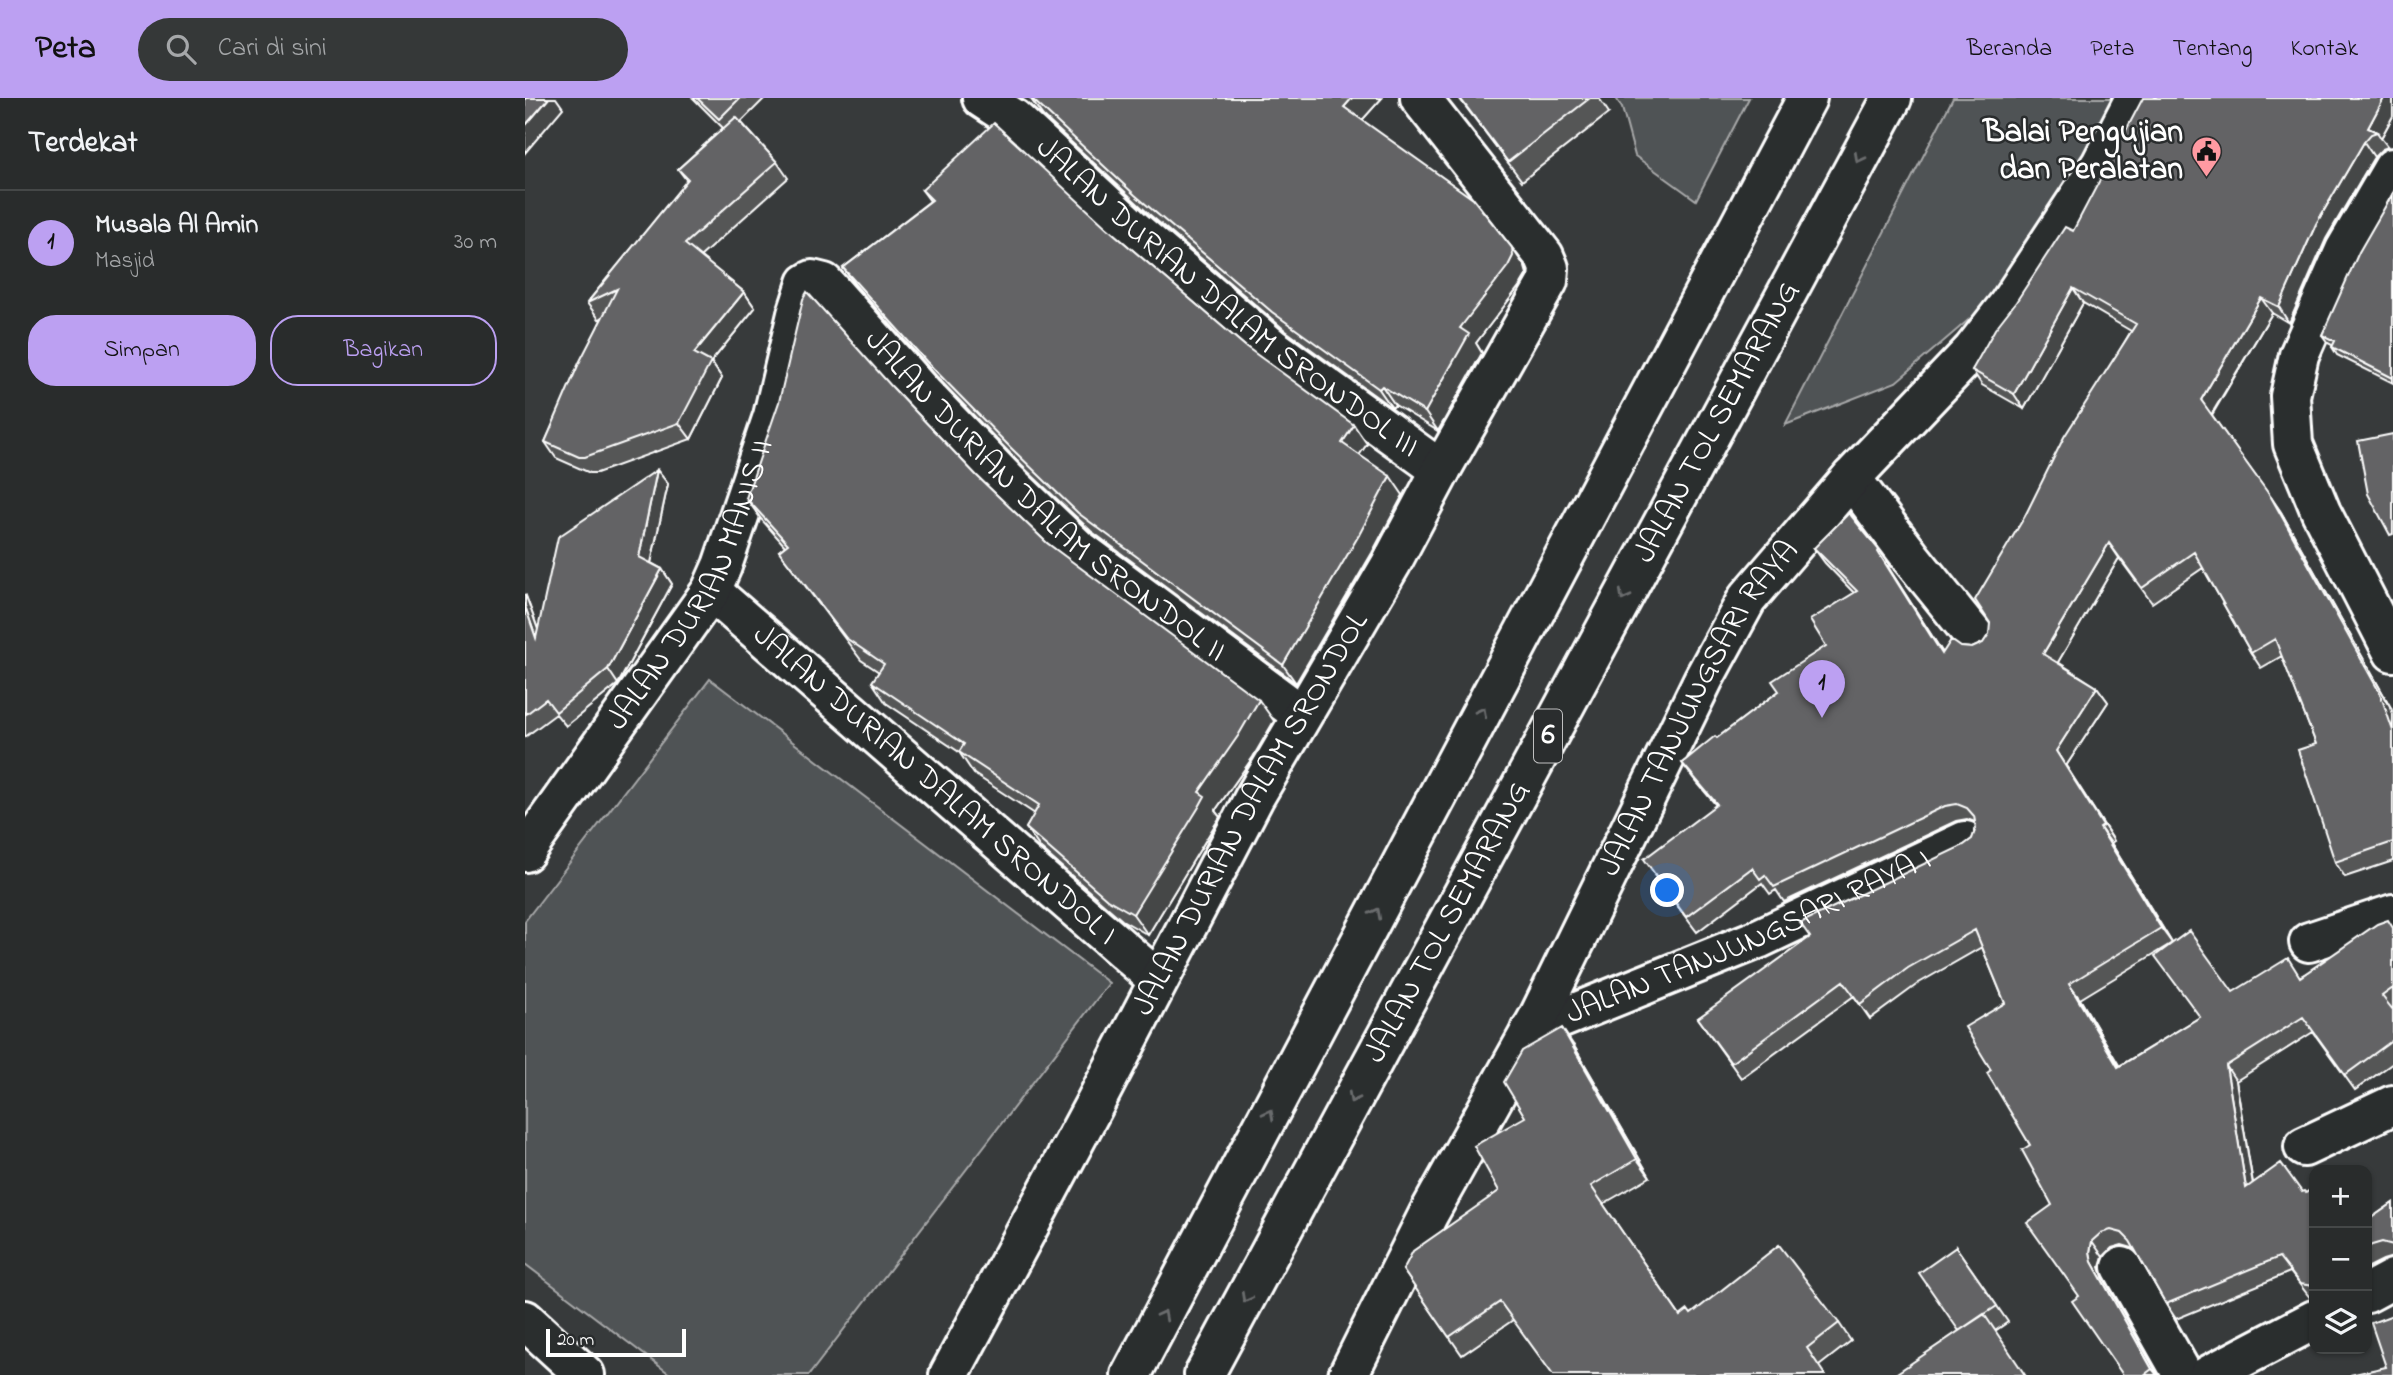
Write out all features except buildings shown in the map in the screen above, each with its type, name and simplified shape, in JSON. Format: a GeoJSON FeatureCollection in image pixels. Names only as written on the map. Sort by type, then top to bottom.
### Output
{"type":"FeatureCollection","features":[{"type":"Feature","properties":{"kind":"main road","name":"JALAN DURIAN DALAM SRONDOL III"},"geometry":{"type":"LineString","coordinates":[[982,98],[1014,119],[1134,230],[1272,348],[1441,470]]}},
{"type":"Feature","properties":{"kind":"main road","name":"JALAN DURIAN DALAM SRONDOL"},"geometry":{"type":"LineString","coordinates":[[949,1375],[1254,798],[1391,564],[1548,281],[1549,268],[1544,256],[1420,98]]}},
{"type":"Feature","properties":{"kind":"main road","name":"6"},"geometry":{"type":"LineString","coordinates":[[1131,1375],[1807,98]]}},
{"type":"Feature","properties":{"kind":"main road","name":"JALAN TOL SEMARANG"},"geometry":{"type":"LineString","coordinates":[[1204,1375],[1892,98]]}},
{"type":"Feature","properties":{"kind":"main road","name":"JALAN TANJUNGSARI RAYA"},"geometry":{"type":"LineString","coordinates":[[1348,1375],[1428,1215],[1530,1031],[1704,678],[1747,599],[1851,478],[1973,350],[2008,305],[2101,164],[2135,98]]}},
{"type":"Feature","properties":{"kind":"main road"},"geometry":{"type":"LineString","coordinates":[[2393,168],[2345,250],[2299,355],[2290,396],[2293,444],[2321,512],[2393,652]]}},
{"type":"Feature","properties":{"kind":"main road","name":"JALAN DURIAN DALAM SRONDOL II"},"geometry":{"type":"LineString","coordinates":[[803,293],[807,283],[812,280],[824,283],[932,404],[1077,548],[1301,715]]}},
{"type":"Feature","properties":{"kind":"main road","name":"JALAN DURIAN MANIS II"},"geometry":{"type":"LineString","coordinates":[[525,852],[711,591],[773,416],[803,293]]}},
{"type":"Feature","properties":{"kind":"main road"},"geometry":{"type":"LineString","coordinates":[[1851,478],[1979,642]]}},
{"type":"Feature","properties":{"kind":"main road","name":"JALAN DURIAN DALAM SRONDOL I"},"geometry":{"type":"LineString","coordinates":[[711,591],[1158,980]]}},
{"type":"Feature","properties":{"kind":"main road","name":"JALAN TANJUNGSARI RAYA I"},"geometry":{"type":"LineString","coordinates":[[1530,1031],[1758,939],[1965,841]]}},
{"type":"Feature","properties":{"kind":"main road"},"geometry":{"type":"LineString","coordinates":[[2309,942],[2393,914]]}},
{"type":"Feature","properties":{"kind":"main road"},"geometry":{"type":"LineString","coordinates":[[2304,1147],[2393,1105]]}},
{"type":"Feature","properties":{"kind":"main road"},"geometry":{"type":"LineString","coordinates":[[2122,1267],[2183,1375]]}},
{"type":"Feature","properties":{"kind":"main road"},"geometry":{"type":"LineString","coordinates":[[2371,1291],[2393,1279]]}},
{"type":"Feature","properties":{"kind":"main road"},"geometry":{"type":"LineString","coordinates":[[525,1320],[585,1375]]}},
{"type":"Feature","properties":{"kind":"main road"},"geometry":{"type":"LineString","coordinates":[[2209,1375],[2309,1323]]}},
{"type":"Feature","properties":{"kind":"shaded area"},"geometry":{"type":"Polygon","coordinates":[[[1616,98],[1749,98],[1696,200],[1635,156],[1622,108],[1616,98]]]}},
{"type":"Feature","properties":{"kind":"shaded area"},"geometry":{"type":"Polygon","coordinates":[[[1953,98],[2114,98],[2029,268],[1896,382],[1785,425],[1953,98]]]}},
{"type":"Feature","properties":{"kind":"shaded area"},"geometry":{"type":"Polygon","coordinates":[[[710,679],[1109,983],[809,1375],[671,1375],[525,1264],[525,921],[710,679]]]}},
{"type":"Feature","properties":{"kind":"place","name":"Balai Pengujian dan Peralatan"},"geometry":{"type":"Point","coordinates":[2206,178]}},
{"type":"Feature","properties":{"kind":"place","name":"Musala Al Amin"},"geometry":{"type":"Point","coordinates":[1822,718]}}]}
